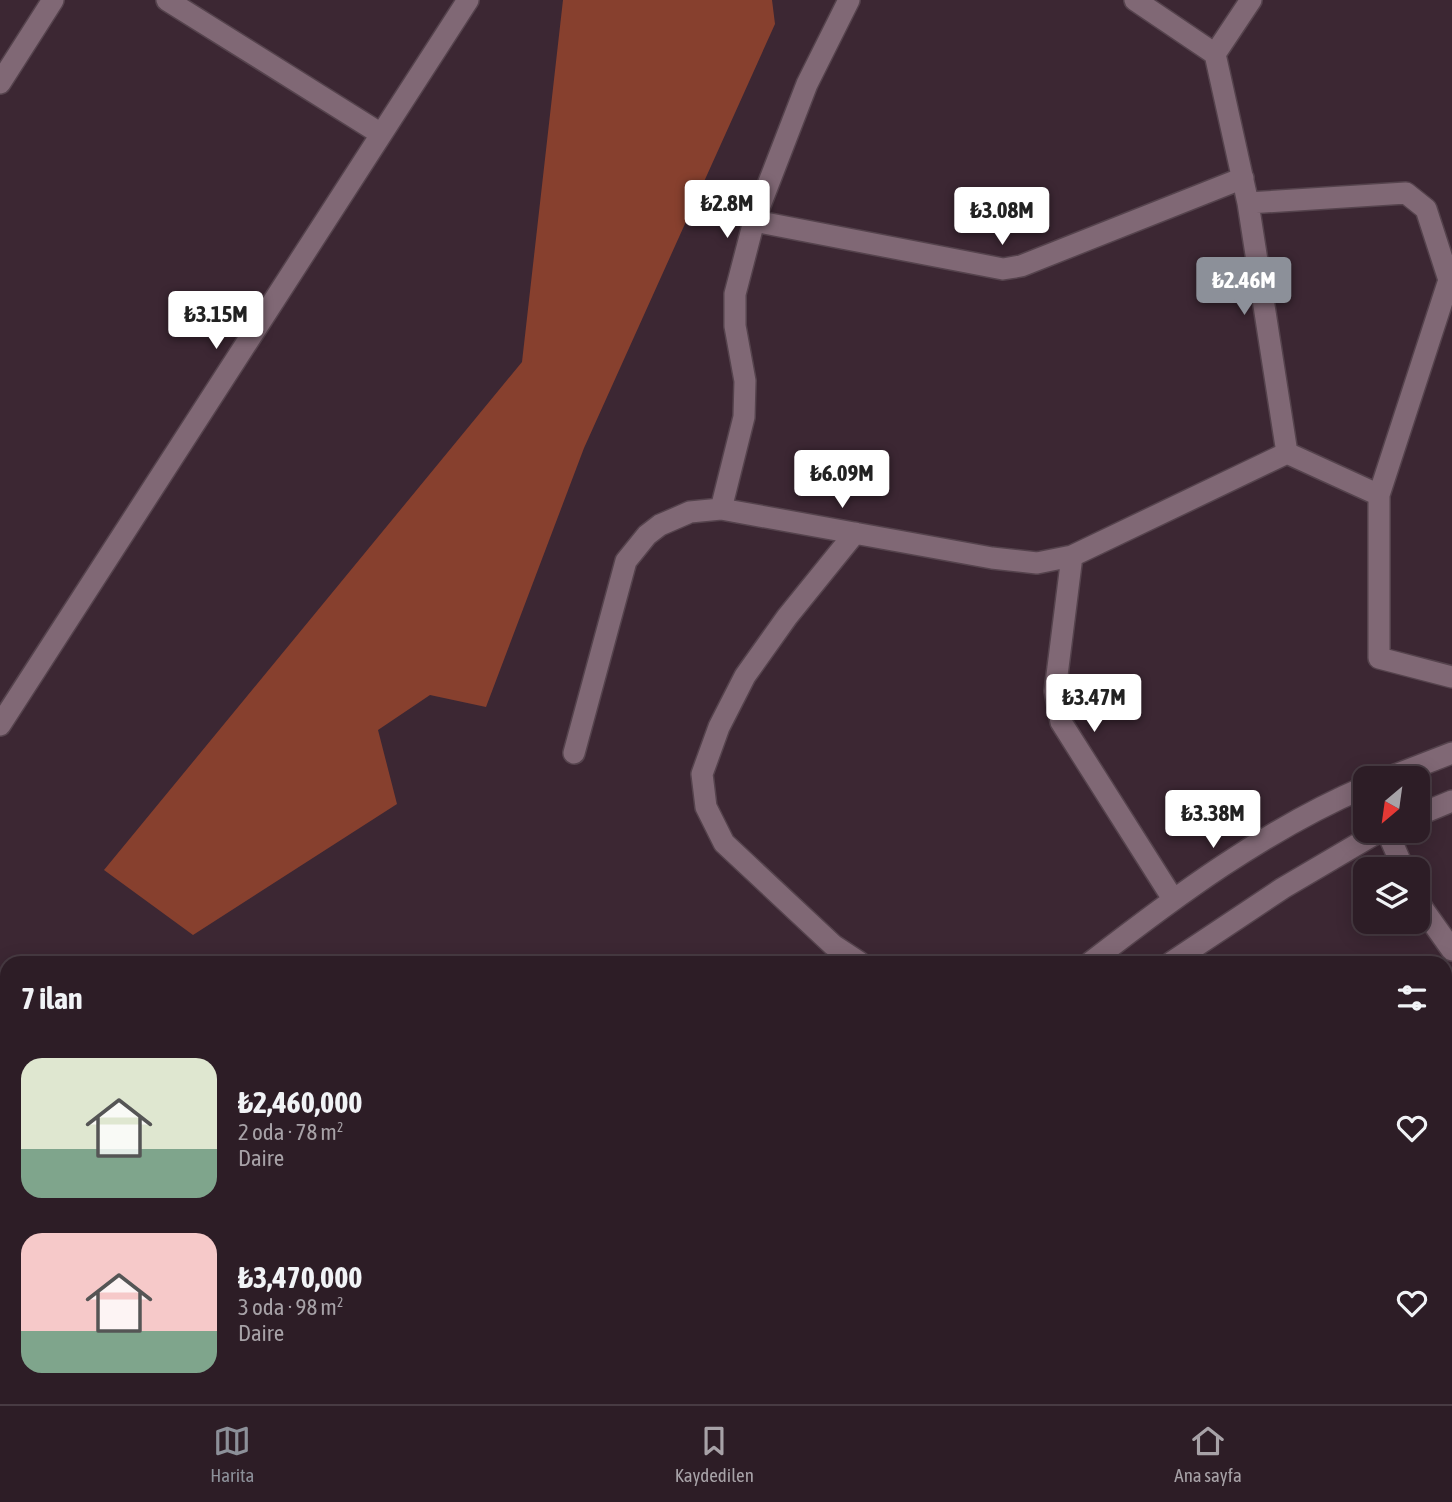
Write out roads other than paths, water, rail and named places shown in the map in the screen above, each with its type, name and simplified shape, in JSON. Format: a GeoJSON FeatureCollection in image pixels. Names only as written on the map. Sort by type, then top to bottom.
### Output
{"type":"FeatureCollection","features":[{"type":"Feature","properties":{"kind":"street"},"geometry":{"type":"LineString","coordinates":[[0,83],[53,0]]}},
{"type":"Feature","properties":{"kind":"street"},"geometry":{"type":"LineString","coordinates":[[167,0],[381,134]]}},
{"type":"Feature","properties":{"kind":"street"},"geometry":{"type":"LineString","coordinates":[[0,725],[468,0]]}},
{"type":"Feature","properties":{"kind":"street"},"geometry":{"type":"LineString","coordinates":[[721,509],[744,417],[745,381],[735,326],[736,294],[754,221],[807,84],[849,0]]}},
{"type":"Feature","properties":{"kind":"street"},"geometry":{"type":"LineString","coordinates":[[1135,0],[1215,54],[1248,203],[1287,453]]}},
{"type":"Feature","properties":{"kind":"street"},"geometry":{"type":"LineString","coordinates":[[1215,54],[1251,0]]}},
{"type":"Feature","properties":{"kind":"street"},"geometry":{"type":"LineString","coordinates":[[754,221],[1003,269],[1021,266],[1243,178]]}},
{"type":"Feature","properties":{"kind":"street"},"geometry":{"type":"LineString","coordinates":[[1248,203],[1406,193],[1426,209],[1451,281],[1379,495],[1379,658],[1452,677]]}},
{"type":"Feature","properties":{"kind":"street"},"geometry":{"type":"LineString","coordinates":[[1287,453],[1379,495]]}},
{"type":"Feature","properties":{"kind":"street"},"geometry":{"type":"LineString","coordinates":[[574,753],[626,561],[647,535],[690,512],[721,509],[992,558],[1037,563],[1072,556],[1287,453]]}},
{"type":"Feature","properties":{"kind":"street"},"geometry":{"type":"LineString","coordinates":[[850,956],[833,945],[724,843],[706,807],[702,774],[719,727],[745,676],[855,533]]}},
{"type":"Feature","properties":{"kind":"street"},"geometry":{"type":"LineString","coordinates":[[1072,556],[1055,691],[1061,722],[1173,899]]}},
{"type":"Feature","properties":{"kind":"street"},"geometry":{"type":"LineString","coordinates":[[1417,766],[1452,752]]}},
{"type":"Feature","properties":{"kind":"street"},"geometry":{"type":"LineString","coordinates":[[1099,956],[1173,899],[1321,806],[1353,792]]}},
{"type":"Feature","properties":{"kind":"street"},"geometry":{"type":"LineString","coordinates":[[1430,810],[1452,801]]}},
{"type":"Feature","properties":{"kind":"street"},"geometry":{"type":"LineString","coordinates":[[1180,956],[1283,888],[1358,844]]}},
{"type":"Feature","properties":{"kind":"street"},"geometry":{"type":"LineString","coordinates":[[1430,919],[1452,950]]}}]}
